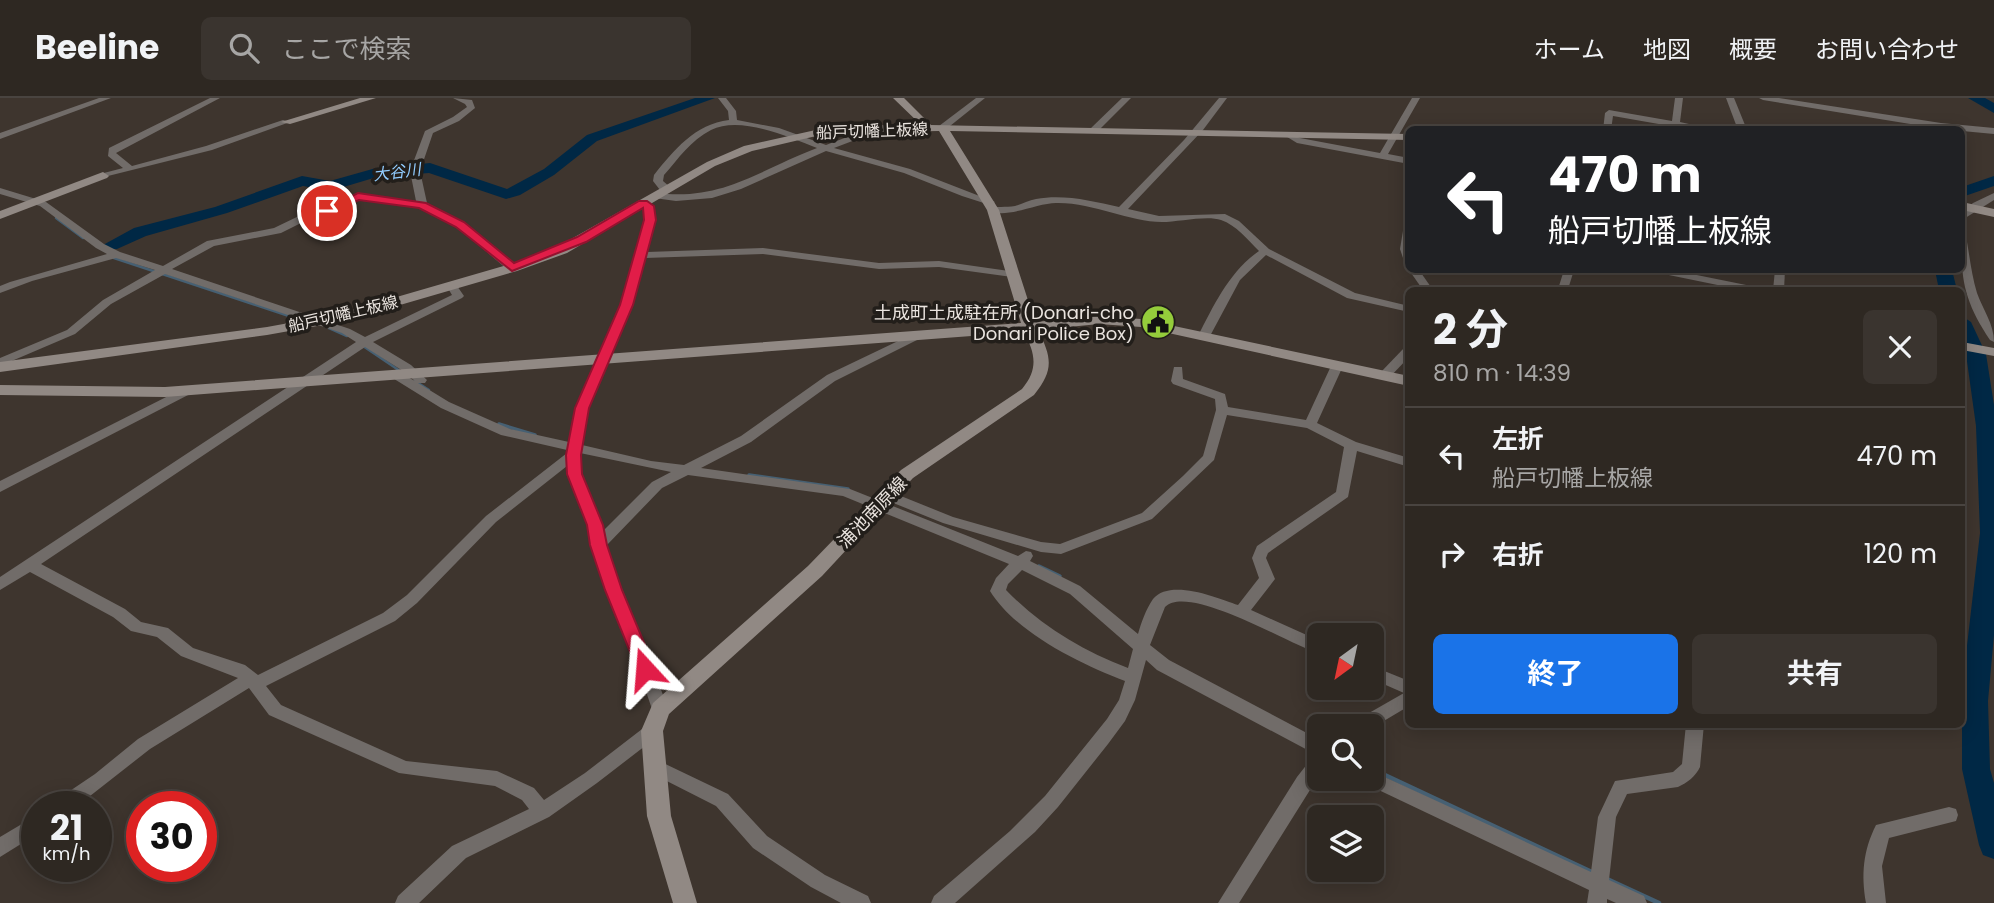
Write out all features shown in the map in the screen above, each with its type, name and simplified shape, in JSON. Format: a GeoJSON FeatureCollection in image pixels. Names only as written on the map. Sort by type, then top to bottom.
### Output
{"type":"FeatureCollection","features":[{"type":"Feature","properties":{"kind":"main road"},"geometry":{"type":"LineString","coordinates":[[286,122],[371,98]]}},
{"type":"Feature","properties":{"kind":"main road","name":"浦池南原線"},"geometry":{"type":"LineString","coordinates":[[685,903],[659,816],[652,731],[660,709],[815,571],[907,474],[1028,392],[1037,381],[1043,362],[1029,327],[991,206],[933,128],[898,98]]}},
{"type":"Feature","properties":{"kind":"main road","name":"船戸切幡上板線"},"geometry":{"type":"LineString","coordinates":[[0,364],[318,322],[512,268],[582,240],[730,155],[796,135],[858,128],[933,128],[1405,137]]}},
{"type":"Feature","properties":{"kind":"main road"},"geometry":{"type":"LineString","coordinates":[[0,215],[103,176]]}},
{"type":"Feature","properties":{"kind":"main road"},"geometry":{"type":"LineString","coordinates":[[1965,210],[1994,213]]}},
{"type":"Feature","properties":{"kind":"main road"},"geometry":{"type":"LineString","coordinates":[[0,390],[186,391],[604,357],[1029,327],[1091,318],[1116,318],[1405,380]]}},
{"type":"Feature","properties":{"kind":"main road"},"geometry":{"type":"LineString","coordinates":[[1965,346],[1993,347]]}},
{"type":"Feature","properties":{"kind":"street"},"geometry":{"type":"LineString","coordinates":[[0,136],[107,98]]}},
{"type":"Feature","properties":{"kind":"street"},"geometry":{"type":"LineString","coordinates":[[130,169],[111,154],[112,150],[216,98]]}},
{"type":"Feature","properties":{"kind":"street"},"geometry":{"type":"LineString","coordinates":[[422,205],[415,170],[429,131],[456,119],[471,108],[469,102],[457,98]]}},
{"type":"Feature","properties":{"kind":"street"},"geometry":{"type":"LineString","coordinates":[[722,98],[732,111],[733,121]]}},
{"type":"Feature","properties":{"kind":"street"},"geometry":{"type":"LineString","coordinates":[[933,128],[981,98]]}},
{"type":"Feature","properties":{"kind":"street"},"geometry":{"type":"LineString","coordinates":[[1093,131],[1127,98]]}},
{"type":"Feature","properties":{"kind":"street"},"geometry":{"type":"LineString","coordinates":[[1122,210],[1154,173],[1197,133],[1223,98]]}},
{"type":"Feature","properties":{"kind":"street"},"geometry":{"type":"LineString","coordinates":[[1383,156],[1416,98]]}},
{"type":"Feature","properties":{"kind":"street"},"geometry":{"type":"LineString","coordinates":[[1676,123],[1679,98]]}},
{"type":"Feature","properties":{"kind":"street"},"geometry":{"type":"LineString","coordinates":[[1730,98],[1741,126]]}},
{"type":"Feature","properties":{"kind":"street"},"geometry":{"type":"LineString","coordinates":[[1763,98],[1818,102],[1964,126]]}},
{"type":"Feature","properties":{"kind":"street"},"geometry":{"type":"LineString","coordinates":[[1607,126],[1609,113],[1691,126]]}},
{"type":"Feature","properties":{"kind":"street"},"geometry":{"type":"LineString","coordinates":[[858,128],[860,135],[825,148],[784,165],[729,192],[712,196],[662,192],[663,188],[658,181],[659,175],[706,129],[733,121],[796,135],[825,148],[897,167],[991,206],[1014,209],[1056,200],[1082,202],[1159,219],[1221,216],[1235,223],[1265,251],[1352,296],[1405,308]]}},
{"type":"Feature","properties":{"kind":"street"},"geometry":{"type":"LineString","coordinates":[[103,176],[198,151],[286,122]]}},
{"type":"Feature","properties":{"kind":"street"},"geometry":{"type":"LineString","coordinates":[[1965,126],[1994,131]]}},
{"type":"Feature","properties":{"kind":"street"},"geometry":{"type":"LineString","coordinates":[[1288,135],[1405,160]]}},
{"type":"Feature","properties":{"kind":"street"},"geometry":{"type":"LineString","coordinates":[[0,191],[35,201],[116,254],[161,272],[346,331],[476,421],[506,432],[575,447],[845,492],[882,500],[1041,547],[1061,549],[1147,516],[1209,457],[1222,410],[1221,397],[1177,381],[1178,370]]}},
{"type":"Feature","properties":{"kind":"street"},"geometry":{"type":"LineString","coordinates":[[0,364],[71,332],[107,303],[211,243],[277,230],[358,196],[422,205],[460,224],[512,268]]}},
{"type":"Feature","properties":{"kind":"street"},"geometry":{"type":"LineString","coordinates":[[1965,210],[1994,196]]}},
{"type":"Feature","properties":{"kind":"street"},"geometry":{"type":"LineString","coordinates":[[643,204],[649,206],[650,220],[627,305],[582,408],[575,447],[575,474],[595,525],[598,545],[660,709]]}},
{"type":"Feature","properties":{"kind":"street"},"geometry":{"type":"LineString","coordinates":[[640,255],[763,251],[879,266],[951,265],[1012,274]]}},
{"type":"Feature","properties":{"kind":"street"},"geometry":{"type":"LineString","coordinates":[[1204,336],[1226,293],[1248,261],[1265,251]]}},
{"type":"Feature","properties":{"kind":"street"},"geometry":{"type":"LineString","coordinates":[[0,290],[20,282],[86,267],[116,254]]}},
{"type":"Feature","properties":{"kind":"street"},"geometry":{"type":"LineString","coordinates":[[1965,264],[1968,287],[1993,347]]}},
{"type":"Feature","properties":{"kind":"street"},"geometry":{"type":"LineString","coordinates":[[1674,273],[1741,287]]}},
{"type":"Feature","properties":{"kind":"street"},"geometry":{"type":"LineString","coordinates":[[0,584],[362,343],[458,296],[451,285]]}},
{"type":"Feature","properties":{"kind":"street"},"geometry":{"type":"LineString","coordinates":[[598,545],[657,485],[746,439],[831,378],[923,333]]}},
{"type":"Feature","properties":{"kind":"street"},"geometry":{"type":"LineString","coordinates":[[1384,376],[1405,354]]}},
{"type":"Feature","properties":{"kind":"street"},"geometry":{"type":"LineString","coordinates":[[1310,425],[1338,366]]}},
{"type":"Feature","properties":{"kind":"street"},"geometry":{"type":"LineString","coordinates":[[0,487],[186,391]]}},
{"type":"Feature","properties":{"kind":"street"},"geometry":{"type":"LineString","coordinates":[[1222,410],[1310,425],[1351,445],[1405,462]]}},
{"type":"Feature","properties":{"kind":"street"},"geometry":{"type":"LineString","coordinates":[[1241,612],[1268,579],[1259,558],[1262,550],[1343,494],[1351,445]]}},
{"type":"Feature","properties":{"kind":"street"},"geometry":{"type":"LineString","coordinates":[[84,791],[144,744],[253,681],[389,617],[412,600],[491,519],[575,447]]}},
{"type":"Feature","properties":{"kind":"street"},"geometry":{"type":"LineString","coordinates":[[882,500],[1021,560],[1075,590],[1195,683],[1307,742]]}},
{"type":"Feature","properties":{"kind":"street"},"geometry":{"type":"LineString","coordinates":[[1041,547],[1021,560],[1001,582],[998,591],[1008,603],[1072,649],[1098,665],[1133,677]]}},
{"type":"Feature","properties":{"kind":"street"},"geometry":{"type":"LineString","coordinates":[[30,565],[119,613],[137,627],[162,632],[187,652],[239,670],[253,681],[275,710],[309,727],[405,768],[497,779],[528,794],[542,811]]}},
{"type":"Feature","properties":{"kind":"street"},"geometry":{"type":"LineString","coordinates":[[941,903],[1040,815],[1105,736],[1127,701],[1157,604],[1168,596],[1185,596],[1241,612],[1307,642]]}},
{"type":"Feature","properties":{"kind":"street"},"geometry":{"type":"LineString","coordinates":[[1384,677],[1405,686]]}},
{"type":"Feature","properties":{"kind":"street"},"geometry":{"type":"LineString","coordinates":[[1382,714],[1405,700]]}},
{"type":"Feature","properties":{"kind":"street"},"geometry":{"type":"LineString","coordinates":[[1598,885],[1608,817],[1621,787],[1678,779],[1691,767],[1695,728]]}},
{"type":"Feature","properties":{"kind":"street"},"geometry":{"type":"LineString","coordinates":[[405,903],[459,852],[542,811],[591,778],[652,731]]}},
{"type":"Feature","properties":{"kind":"street"},"geometry":{"type":"LineString","coordinates":[[657,768],[722,800],[760,842],[818,881],[861,903]]}},
{"type":"Feature","properties":{"kind":"street"},"geometry":{"type":"LineString","coordinates":[[1228,903],[1307,777]]}},
{"type":"Feature","properties":{"kind":"street"},"geometry":{"type":"LineString","coordinates":[[1384,785],[1637,903]]}},
{"type":"Feature","properties":{"kind":"street"},"geometry":{"type":"LineString","coordinates":[[1876,903],[1872,858],[1874,846],[1883,831],[1949,815]]}},
{"type":"Feature","properties":{"kind":"street"},"geometry":{"type":"LineString","coordinates":[[0,848],[21,834]]}},
{"type":"Feature","properties":{"kind":"waterway","name":"大谷川"},"geometry":{"type":"LineString","coordinates":[[111,245],[140,232],[221,210],[302,181],[330,186],[376,173],[430,168],[506,194],[549,172],[592,138],[708,98]]}},
{"type":"Feature","properties":{"kind":"waterway"},"geometry":{"type":"LineString","coordinates":[[1975,98],[1994,109]]}},
{"type":"Feature","properties":{"kind":"waterway"},"geometry":{"type":"LineString","coordinates":[[1965,191],[1994,181]]}},
{"type":"Feature","properties":{"kind":"waterway"},"geometry":{"type":"LineString","coordinates":[[56,218],[83,238]]}},
{"type":"Feature","properties":{"kind":"waterway"},"geometry":{"type":"LineString","coordinates":[[114,258],[298,319]]}},
{"type":"Feature","properties":{"kind":"waterway"},"geometry":{"type":"LineString","coordinates":[[1945,273],[1947,287]]}},
{"type":"Feature","properties":{"kind":"waterway"},"geometry":{"type":"LineString","coordinates":[[329,328],[347,336]]}},
{"type":"Feature","properties":{"kind":"waterway"},"geometry":{"type":"LineString","coordinates":[[1965,329],[1976,354],[1987,426],[1992,533],[1974,701],[1976,769],[1994,845]]}},
{"type":"Feature","properties":{"kind":"waterway"},"geometry":{"type":"LineString","coordinates":[[363,346],[400,371]]}},
{"type":"Feature","properties":{"kind":"waterway"},"geometry":{"type":"LineString","coordinates":[[415,381],[429,390]]}},
{"type":"Feature","properties":{"kind":"waterway"},"geometry":{"type":"LineString","coordinates":[[499,424],[535,435]]}},
{"type":"Feature","properties":{"kind":"waterway"},"geometry":{"type":"LineString","coordinates":[[749,475],[848,489]]}},
{"type":"Feature","properties":{"kind":"waterway"},"geometry":{"type":"LineString","coordinates":[[1039,566],[1060,576]]}},
{"type":"Feature","properties":{"kind":"waterway"},"geometry":{"type":"LineString","coordinates":[[1384,775],[1594,873]]}},
{"type":"Feature","properties":{"kind":"waterway"},"geometry":{"type":"LineString","coordinates":[[1607,879],[1659,903]]}},
{"type":"Feature","properties":{"kind":"place","name":"土成町土成駐在所 (Donari-cho Donari Police Box)"},"geometry":{"type":"Point","coordinates":[1158,322]}},
{"type":"Feature","properties":{"kind":"route"},"geometry":{"type":"LineString","coordinates":[[327,211],[358,196],[422,205],[460,224],[512,268],[562,250],[643,204],[649,206],[650,220],[627,305],[582,408],[573,455],[575,474],[595,525],[598,545],[645,669]]}}]}
